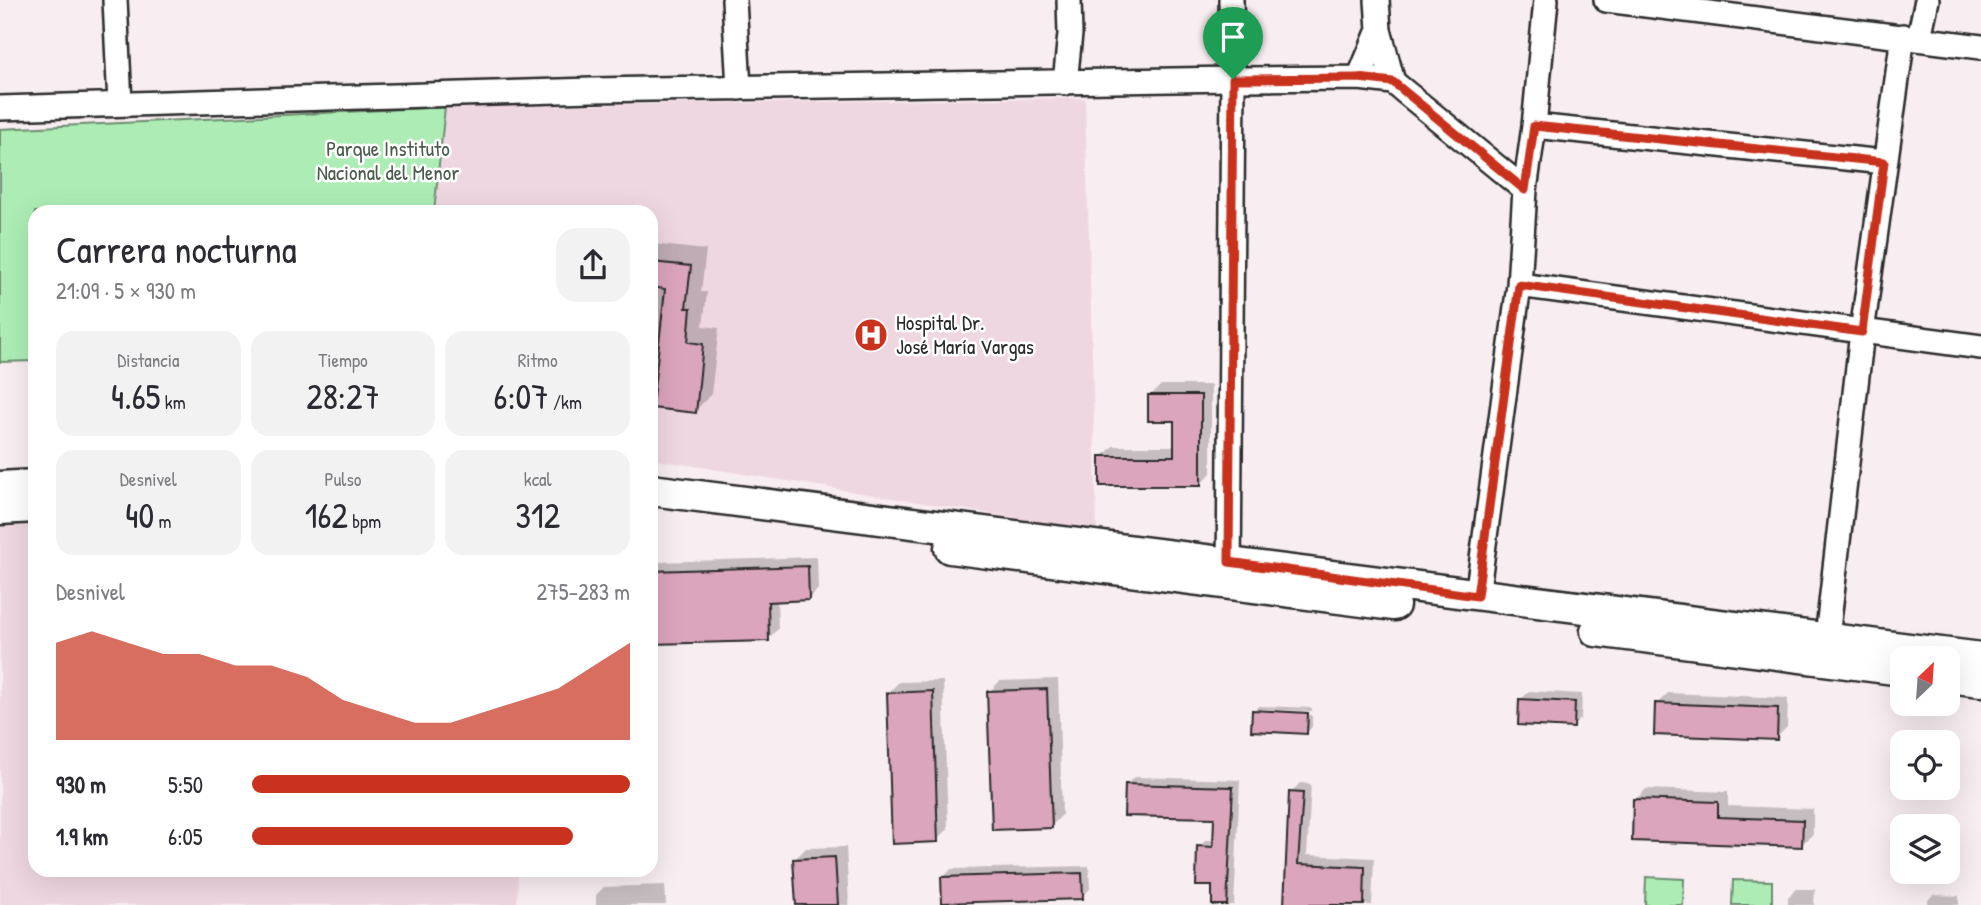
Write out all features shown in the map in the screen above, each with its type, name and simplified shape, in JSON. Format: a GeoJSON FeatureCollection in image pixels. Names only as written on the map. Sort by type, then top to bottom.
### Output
{"type":"FeatureCollection","features":[{"type":"Feature","properties":{"kind":"main road"},"geometry":{"type":"LineString","coordinates":[[0,486],[28,485]]}},
{"type":"Feature","properties":{"kind":"main road"},"geometry":{"type":"LineString","coordinates":[[658,492],[1890,668]]}},
{"type":"Feature","properties":{"kind":"main road"},"geometry":{"type":"LineString","coordinates":[[0,509],[28,507]]}},
{"type":"Feature","properties":{"kind":"main road"},"geometry":{"type":"LineString","coordinates":[[658,511],[1229,573],[1477,596],[1981,658]]}},
{"type":"Feature","properties":{"kind":"main road"},"geometry":{"type":"LineString","coordinates":[[1960,678],[1981,681]]}},
{"type":"Feature","properties":{"kind":"street"},"geometry":{"type":"LineString","coordinates":[[115,0],[120,104]]}},
{"type":"Feature","properties":{"kind":"street"},"geometry":{"type":"LineString","coordinates":[[734,0],[739,88]]}},
{"type":"Feature","properties":{"kind":"street"},"geometry":{"type":"LineString","coordinates":[[1065,83],[1070,34],[1069,0]]}},
{"type":"Feature","properties":{"kind":"street"},"geometry":{"type":"LineString","coordinates":[[1229,573],[1233,79],[1231,0]]}},
{"type":"Feature","properties":{"kind":"street"},"geometry":{"type":"LineString","coordinates":[[1377,0],[1379,30],[1393,82]]}},
{"type":"Feature","properties":{"kind":"street"},"geometry":{"type":"LineString","coordinates":[[1477,596],[1519,285],[1525,190],[1546,0]]}},
{"type":"Feature","properties":{"kind":"street"},"geometry":{"type":"LineString","coordinates":[[1606,0],[1981,47]]}},
{"type":"Feature","properties":{"kind":"street"},"geometry":{"type":"LineString","coordinates":[[1827,638],[1884,162],[1911,37],[1927,0]]}},
{"type":"Feature","properties":{"kind":"street"},"geometry":{"type":"LineString","coordinates":[[1359,78],[1379,30]]}},
{"type":"Feature","properties":{"kind":"street"},"geometry":{"type":"LineString","coordinates":[[0,108],[592,90],[1359,78],[1393,82],[1525,190]]}},
{"type":"Feature","properties":{"kind":"street"},"geometry":{"type":"LineString","coordinates":[[1534,126],[1884,162]]}},
{"type":"Feature","properties":{"kind":"street"},"geometry":{"type":"LineString","coordinates":[[1519,285],[1981,347]]}},
{"type":"Feature","properties":{"kind":"shaded area","name":"Hospital Dr. José María Vargas"},"geometry":{"type":"Polygon","coordinates":[[[1085,98],[1097,531],[658,460],[658,205],[435,205],[445,107],[1085,98]]]}},
{"type":"Feature","properties":{"kind":"shaded area"},"geometry":{"type":"Polygon","coordinates":[[[28,522],[28,877],[518,877],[517,905],[0,905],[0,524],[28,522]]]}},
{"type":"Feature","properties":{"kind":"green space","name":"Parque Instituto Nacional del Menor"},"geometry":{"type":"Polygon","coordinates":[[[445,107],[435,205],[28,205],[28,361],[0,362],[0,129],[445,107]]]}},
{"type":"Feature","properties":{"kind":"green space"},"geometry":{"type":"Polygon","coordinates":[[[1646,877],[1684,879],[1683,905],[1645,905],[1646,877]]]}},
{"type":"Feature","properties":{"kind":"green space"},"geometry":{"type":"Polygon","coordinates":[[[1733,880],[1772,881],[1772,905],[1732,905],[1733,880]]]}},
{"type":"Feature","properties":{"kind":"building"},"geometry":{"type":"Polygon","coordinates":[[[658,263],[691,266],[686,308],[691,308],[688,342],[703,344],[696,413],[658,409],[658,353],[665,289],[658,288],[658,263]]]}},
{"type":"Feature","properties":{"kind":"building"},"geometry":{"type":"Polygon","coordinates":[[[1148,395],[1201,395],[1201,486],[1100,486],[1100,456],[1174,456],[1174,421],[1148,421],[1148,395]]]}},
{"type":"Feature","properties":{"kind":"building"},"geometry":{"type":"Polygon","coordinates":[[[808,566],[809,600],[768,602],[769,641],[658,644],[658,571],[808,566]]]}},
{"type":"Feature","properties":{"kind":"building"},"geometry":{"type":"Polygon","coordinates":[[[1047,689],[1052,828],[992,830],[987,691],[1047,689]]]}},
{"type":"Feature","properties":{"kind":"building"},"geometry":{"type":"Polygon","coordinates":[[[933,691],[938,842],[892,844],[887,693],[933,691]]]}},
{"type":"Feature","properties":{"kind":"building"},"geometry":{"type":"Polygon","coordinates":[[[1519,699],[1575,702],[1574,728],[1518,725],[1519,699]]]}},
{"type":"Feature","properties":{"kind":"building"},"geometry":{"type":"Polygon","coordinates":[[[1655,703],[1778,708],[1777,740],[1654,735],[1655,703]]]}},
{"type":"Feature","properties":{"kind":"building"},"geometry":{"type":"Polygon","coordinates":[[[1252,710],[1308,713],[1307,734],[1251,731],[1252,710]]]}},
{"type":"Feature","properties":{"kind":"building"},"geometry":{"type":"Polygon","coordinates":[[[1125,784],[1233,787],[1227,905],[1212,905],[1212,886],[1196,886],[1197,846],[1213,847],[1214,818],[1124,816],[1125,784]]]}},
{"type":"Feature","properties":{"kind":"building"},"geometry":{"type":"Polygon","coordinates":[[[1289,792],[1303,793],[1298,864],[1365,867],[1364,905],[1284,905],[1289,792]]]}},
{"type":"Feature","properties":{"kind":"building"},"geometry":{"type":"Polygon","coordinates":[[[1633,799],[1718,802],[1718,817],[1803,820],[1802,847],[1632,841],[1633,799]]]}},
{"type":"Feature","properties":{"kind":"building"},"geometry":{"type":"Polygon","coordinates":[[[835,857],[838,905],[796,905],[793,859],[835,857]]]}},
{"type":"Feature","properties":{"kind":"building"},"geometry":{"type":"Polygon","coordinates":[[[1082,873],[1083,899],[942,903],[941,877],[1082,873]]]}},
{"type":"Feature","properties":{"kind":"place","name":"Hospital Dr. José María Vargas"},"geometry":{"type":"Point","coordinates":[871,335]}},
{"type":"Feature","properties":{"kind":"route"},"geometry":{"type":"LineString","coordinates":[[1359,78],[1393,82],[1525,190],[1534,126],[1884,162],[1862,332],[1519,285],[1477,596],[1229,562],[1233,79],[1359,78]]}}]}
